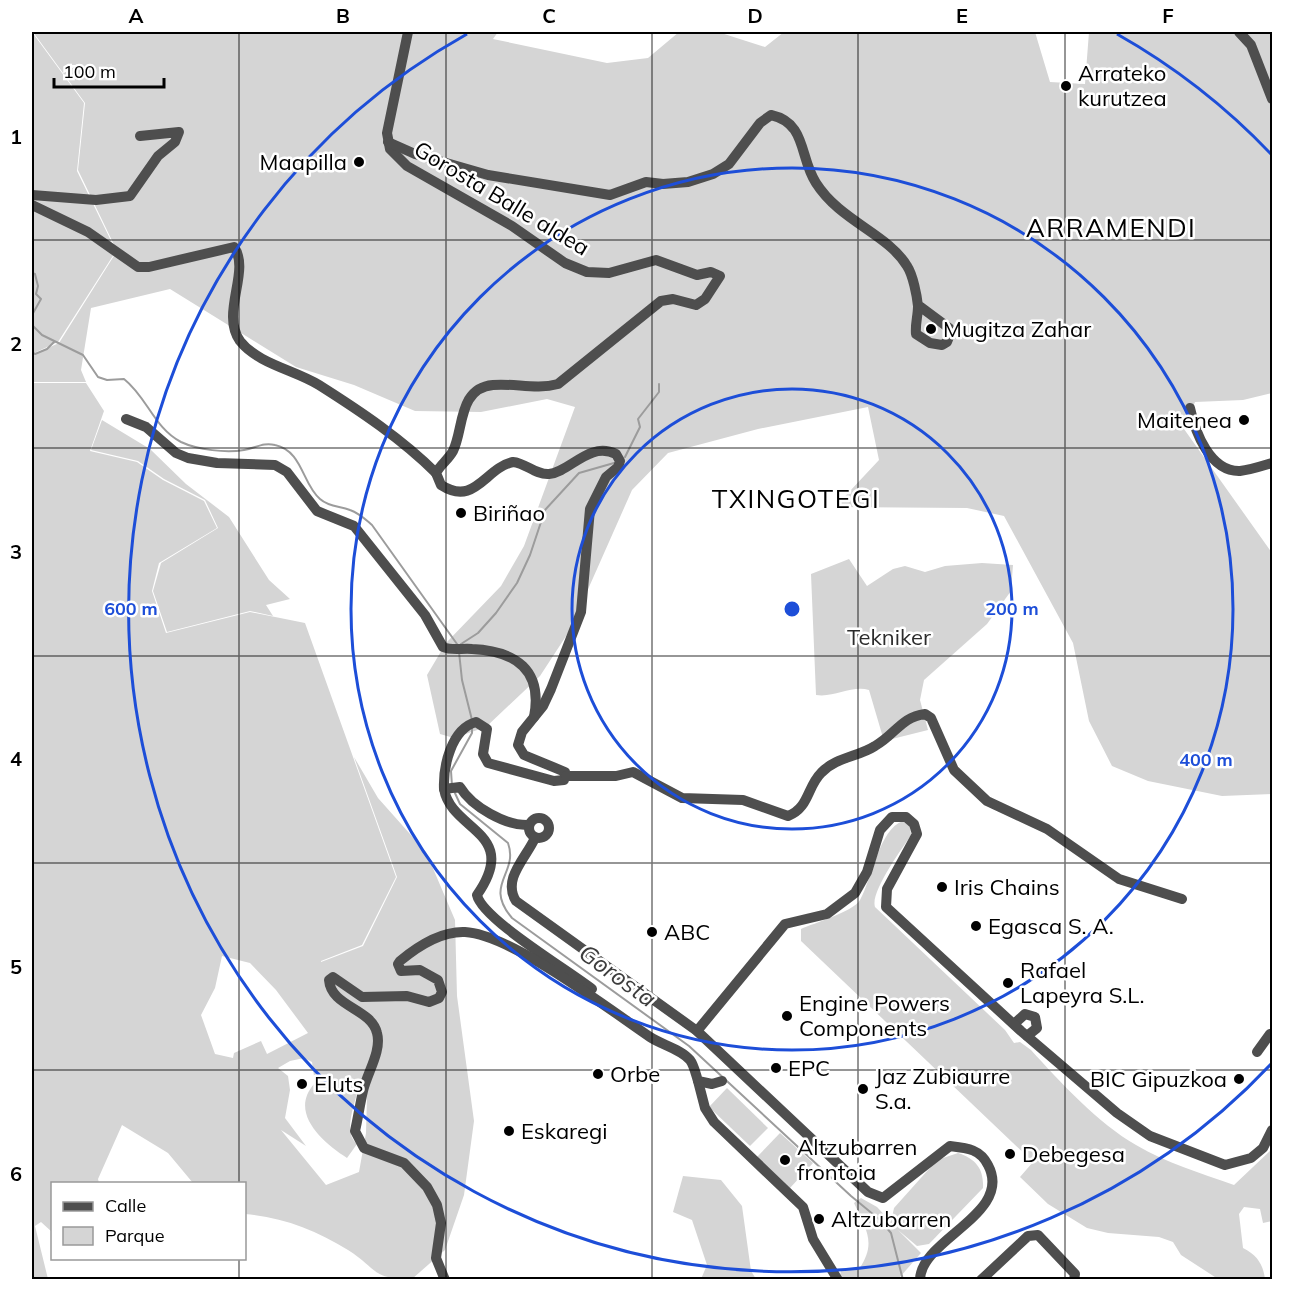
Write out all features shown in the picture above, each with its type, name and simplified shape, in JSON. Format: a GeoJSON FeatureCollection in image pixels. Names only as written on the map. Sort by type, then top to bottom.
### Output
{"type":"FeatureCollection","features":[{"type":"Feature","properties":{"kind":"street","name":"Gorosta Balle aldea"},"geometry":{"type":"LineString","coordinates":[[408,32],[388,124],[388,142],[393,154],[407,166],[439,182],[476,208],[512,226],[559,260],[577,268],[609,273],[656,260],[697,275],[711,272],[720,276],[705,300],[696,305],[673,299],[661,301],[558,384],[542,387],[492,385],[478,390],[463,411],[453,450],[436,473]]}},
{"type":"Feature","properties":{"kind":"street"},"geometry":{"type":"LineString","coordinates":[[1239,32],[1251,45],[1272,99]]}},
{"type":"Feature","properties":{"kind":"street","name":"Gorosta Balle aldea"},"geometry":{"type":"LineString","coordinates":[[388,142],[415,154],[488,175],[610,195],[646,182],[663,184],[688,182],[713,174],[729,164],[760,123],[771,116],[786,118],[794,126],[816,183],[841,213],[896,252],[908,268],[918,305]]}},
{"type":"Feature","properties":{"kind":"street"},"geometry":{"type":"LineString","coordinates":[[32,195],[96,200],[116,200],[130,196],[158,156],[176,142],[179,132],[140,136]]}},
{"type":"Feature","properties":{"kind":"street"},"geometry":{"type":"LineString","coordinates":[[32,206],[88,232],[138,267],[149,267],[234,247],[239,264],[233,306],[234,322],[242,344],[260,358],[295,372],[338,398],[393,436],[436,473],[441,485],[460,493],[471,490],[509,463],[518,462],[532,471],[546,474],[556,472],[574,461],[600,451],[611,452],[619,458],[618,467],[606,477],[590,509],[581,612],[551,689],[519,738],[520,750],[531,759],[562,770],[566,776]]}},
{"type":"Feature","properties":{"kind":"street"},"geometry":{"type":"LineString","coordinates":[[1190,408],[1194,426],[1204,449],[1221,464],[1238,471],[1272,463]]}},
{"type":"Feature","properties":{"kind":"street"},"geometry":{"type":"LineString","coordinates":[[126,419],[146,427],[176,453],[188,458],[217,463],[274,465],[287,472],[317,511],[354,526],[425,615],[443,647],[483,650],[522,664],[529,671],[534,685],[534,717]]}},
{"type":"Feature","properties":{"kind":"street"},"geometry":{"type":"LineString","coordinates":[[606,1005],[583,982],[499,922],[479,903],[477,895],[491,870],[488,846],[476,828],[451,806],[446,758],[472,723],[487,729],[483,754],[488,764],[560,782],[566,776],[616,776],[633,772],[682,798],[743,800],[788,816],[804,806],[819,774],[828,766],[874,747],[891,736],[911,716],[925,714],[931,718],[954,770],[987,801],[1047,829],[1119,879],[1182,899]]}},
{"type":"Feature","properties":{"kind":"street"},"geometry":{"type":"LineString","coordinates":[[450,789],[460,787],[479,806],[519,826],[529,825],[541,818],[549,826],[546,836],[535,838]]}},
{"type":"Feature","properties":{"kind":"street"},"geometry":{"type":"LineString","coordinates":[[697,1031],[785,924],[827,914],[855,893],[867,872],[880,830],[887,820],[898,815],[911,820],[917,834],[887,889],[886,907],[1021,1031],[1126,1119],[1150,1136],[1198,1155],[1225,1165],[1238,1163],[1251,1158],[1263,1148],[1272,1130]]}},
{"type":"Feature","properties":{"kind":"street"},"geometry":{"type":"LineString","coordinates":[[529,825],[530,833],[535,838]]}},
{"type":"Feature","properties":{"kind":"street"},"geometry":{"type":"LineString","coordinates":[[535,838],[511,882],[510,888],[516,901],[697,1031],[868,1191],[883,1197],[950,1146],[970,1148],[983,1155],[990,1169],[992,1190],[986,1204],[923,1265],[920,1280]]}},
{"type":"Feature","properties":{"kind":"street"},"geometry":{"type":"LineString","coordinates":[[445,1280],[436,1258],[441,1223],[437,1205],[427,1187],[404,1163],[364,1148],[356,1138],[363,1089],[377,1048],[378,1034],[371,1021],[339,999],[330,986],[329,980],[336,978],[349,990],[362,997],[407,996],[429,1002],[439,998],[442,992],[438,980],[420,970],[402,971],[398,964],[433,939],[450,932],[468,932],[491,939],[536,962],[606,1005],[652,1038],[690,1060],[705,1108],[714,1122],[803,1207],[813,1239],[838,1280]]}},
{"type":"Feature","properties":{"kind":"street"},"geometry":{"type":"LineString","coordinates":[[1257,1052],[1270,1034],[1272,1037]]}},
{"type":"Feature","properties":{"kind":"street"},"geometry":{"type":"LineString","coordinates":[[698,1081],[712,1084],[722,1081]]}},
{"type":"Feature","properties":{"kind":"street"},"geometry":{"type":"LineString","coordinates":[[981,1280],[1028,1236],[1038,1235],[1075,1274],[1074,1280]]}},
{"type":"Feature","properties":{"kind":"green space"},"geometry":{"type":"Polygon","coordinates":[[[32,32],[84,103],[77,171],[116,251],[58,342],[32,354],[32,32]]]}},
{"type":"Feature","properties":{"kind":"green space"},"geometry":{"type":"Polygon","coordinates":[[[33,32],[498,32],[493,39],[607,63],[648,58],[679,32],[718,32],[765,47],[784,32],[1035,32],[1050,82],[1085,84],[1089,32],[1272,32],[1272,393],[1243,400],[1195,402],[1184,429],[1272,553],[1272,794],[1222,796],[1148,781],[1112,766],[1089,721],[1073,643],[1004,516],[967,508],[835,507],[879,460],[868,407],[758,429],[668,453],[632,490],[570,630],[540,676],[486,727],[454,738],[440,734],[427,675],[446,643],[501,586],[524,546],[575,407],[547,399],[481,412],[415,411],[354,385],[296,367],[170,289],[91,308],[81,370],[86,382],[32,382],[32,355],[59,343],[117,251],[78,170],[85,103],[33,32]]]}},
{"type":"Feature","properties":{"kind":"green space"},"geometry":{"type":"Polygon","coordinates":[[[32,383],[86,383],[104,411],[90,451],[137,462],[163,480],[204,501],[217,528],[159,563],[152,591],[166,633],[250,612],[305,623],[396,877],[362,945],[321,962],[363,946],[397,877],[354,757],[378,798],[426,852],[455,920],[457,996],[474,1121],[464,1195],[445,1250],[412,1279],[382,1275],[348,1250],[311,1231],[272,1218],[246,1214],[246,1182],[192,1182],[168,1153],[122,1125],[98,1179],[99,1182],[51,1182],[51,1231],[41,1222],[35,1226],[48,1279],[32,1280],[32,383]],[[222,956],[215,988],[201,1015],[215,1054],[233,1058],[234,1053],[261,1041],[267,1054],[308,1033],[276,990],[250,963],[222,956]],[[304,1058],[290,1061],[278,1068],[288,1076],[290,1090],[285,1118],[306,1146],[281,1130],[326,1185],[359,1172],[366,1133],[367,1096],[358,1090],[350,1126],[353,1139],[357,1144],[347,1158],[319,1135],[307,1115],[305,1105],[308,1094],[315,1083],[312,1062],[304,1058]]]}},
{"type":"Feature","properties":{"kind":"green space"},"geometry":{"type":"Polygon","coordinates":[[[102,420],[150,449],[186,484],[229,517],[269,580],[290,599],[266,605],[273,616],[250,611],[167,632],[153,591],[161,563],[218,528],[205,500],[164,479],[138,461],[91,450],[102,420]]]}},
{"type":"Feature","properties":{"kind":"green space","name":"Tekniker"},"geometry":{"type":"Polygon","coordinates":[[[849,559],[867,586],[893,569],[905,566],[925,572],[945,566],[982,563],[1013,565],[1011,591],[987,624],[924,680],[920,700],[928,730],[884,741],[869,690],[856,689],[829,695],[816,695],[811,574],[849,559]]]}},
{"type":"Feature","properties":{"kind":"green space"},"geometry":{"type":"Polygon","coordinates":[[[903,821],[910,826],[911,835],[877,891],[875,907],[1005,1030],[1014,1043],[1020,1042],[1031,1050],[1094,1114],[1122,1136],[1148,1151],[1196,1172],[1234,1185],[1272,1149],[1272,1221],[1263,1223],[1260,1209],[1244,1207],[1239,1214],[1243,1248],[1258,1260],[1265,1279],[1218,1279],[1181,1255],[1173,1242],[1159,1237],[1108,1233],[1087,1228],[1048,1204],[1020,1177],[1033,1162],[801,941],[801,929],[842,913],[860,900],[882,844],[895,826],[903,821]]]}},
{"type":"Feature","properties":{"kind":"green space"},"geometry":{"type":"Polygon","coordinates":[[[727,1088],[768,1128],[750,1146],[709,1107],[727,1088]]]}},
{"type":"Feature","properties":{"kind":"green space","name":"Altzubarren frontoia"},"geometry":{"type":"Polygon","coordinates":[[[780,1133],[813,1163],[790,1188],[757,1157],[780,1133]]]}},
{"type":"Feature","properties":{"kind":"green space"},"geometry":{"type":"Polygon","coordinates":[[[958,1153],[970,1158],[978,1166],[982,1175],[983,1188],[929,1244],[917,1246],[898,1230],[921,1253],[900,1277],[901,1279],[844,1279],[840,1276],[841,1270],[859,1269],[868,1251],[866,1228],[854,1203],[861,1198],[877,1207],[891,1222],[894,1208],[937,1160],[958,1153]]]}},
{"type":"Feature","properties":{"kind":"green space"},"geometry":{"type":"Polygon","coordinates":[[[683,1176],[721,1180],[742,1206],[751,1271],[756,1279],[701,1279],[707,1265],[692,1220],[673,1212],[683,1176]]]}},
{"type":"Feature","properties":{"kind":"waterway","name":"Gorosta"},"geometry":{"type":"LineString","coordinates":[[32,273],[35,274],[38,286],[36,294],[41,299],[32,315]]}},
{"type":"Feature","properties":{"kind":"waterway","name":"Gorosta"},"geometry":{"type":"LineString","coordinates":[[32,325],[42,335],[83,355],[98,377],[107,380],[124,379],[139,394],[164,429],[181,442],[195,447],[221,451],[244,450],[267,444],[284,448],[297,461],[314,493],[323,502],[353,511],[372,525],[457,644]]}},
{"type":"Feature","properties":{"kind":"waterway"},"geometry":{"type":"LineString","coordinates":[[32,352],[35,354],[47,349],[54,342]]}},
{"type":"Feature","properties":{"kind":"waterway"},"geometry":{"type":"LineString","coordinates":[[625,457],[640,427],[638,419],[659,392],[659,384]]}},
{"type":"Feature","properties":{"kind":"waterway"},"geometry":{"type":"LineString","coordinates":[[461,644],[478,633],[496,613],[517,583],[530,555],[545,510],[579,473],[614,463]]}},
{"type":"Feature","properties":{"kind":"waterway","name":"Gorosta"},"geometry":{"type":"LineString","coordinates":[[459,652],[462,680],[472,720]]}},
{"type":"Feature","properties":{"kind":"waterway","name":"Gorosta"},"geometry":{"type":"LineString","coordinates":[[452,786],[451,771],[472,733],[472,728]]}},
{"type":"Feature","properties":{"kind":"waterway","name":"Gorosta"},"geometry":{"type":"LineString","coordinates":[[454,791],[460,804],[508,843],[509,863],[501,888],[501,896],[512,918],[689,1046],[880,1220],[891,1233],[903,1280]]}},
{"type":"Feature","properties":{"kind":"place","name":"Arrateko kurutzea"},"geometry":{"type":"Point","coordinates":[1066,86]}},
{"type":"Feature","properties":{"kind":"place","name":"Maapilla"},"geometry":{"type":"Point","coordinates":[359,162]}},
{"type":"Feature","properties":{"kind":"place","name":"Mugitza Zahar"},"geometry":{"type":"Point","coordinates":[931,329]}},
{"type":"Feature","properties":{"kind":"place","name":"Maitenea"},"geometry":{"type":"Point","coordinates":[1244,420]}},
{"type":"Feature","properties":{"kind":"place","name":"Biriñao"},"geometry":{"type":"Point","coordinates":[461,513]}},
{"type":"Feature","properties":{"kind":"place","name":"Iris Chains"},"geometry":{"type":"Point","coordinates":[942,887]}},
{"type":"Feature","properties":{"kind":"place","name":"Egasca S. A."},"geometry":{"type":"Point","coordinates":[976,926]}},
{"type":"Feature","properties":{"kind":"place","name":"ABC"},"geometry":{"type":"Point","coordinates":[652,932]}},
{"type":"Feature","properties":{"kind":"place","name":"Rafael Lapeyra S.L."},"geometry":{"type":"Point","coordinates":[1008,983]}},
{"type":"Feature","properties":{"kind":"place","name":"Engine Powers Components"},"geometry":{"type":"Point","coordinates":[787,1016]}},
{"type":"Feature","properties":{"kind":"place","name":"EPC"},"geometry":{"type":"Point","coordinates":[776,1068]}},
{"type":"Feature","properties":{"kind":"place","name":"Orbe"},"geometry":{"type":"Point","coordinates":[598,1074]}},
{"type":"Feature","properties":{"kind":"place","name":"BIC Gipuzkoa"},"geometry":{"type":"Point","coordinates":[1239,1079]}},
{"type":"Feature","properties":{"kind":"place","name":"Eluts"},"geometry":{"type":"Point","coordinates":[302,1084]}},
{"type":"Feature","properties":{"kind":"place","name":"Jaz Zubiaurre S.a."},"geometry":{"type":"Point","coordinates":[863,1089]}},
{"type":"Feature","properties":{"kind":"place","name":"Eskaregi"},"geometry":{"type":"Point","coordinates":[509,1131]}},
{"type":"Feature","properties":{"kind":"place","name":"Debegesa"},"geometry":{"type":"Point","coordinates":[1010,1154]}},
{"type":"Feature","properties":{"kind":"place","name":"Altzubarren frontoia"},"geometry":{"type":"Point","coordinates":[785,1160]}},
{"type":"Feature","properties":{"kind":"place","name":"Altzubarren"},"geometry":{"type":"Point","coordinates":[819,1219]}},
{"type":"Feature","properties":{"kind":"district","name":"ARRAMENDI"},"geometry":{"type":"Point","coordinates":[1111,227]}},
{"type":"Feature","properties":{"kind":"district","name":"TXINGOTEGI"},"geometry":{"type":"Point","coordinates":[796,498]}}]}
